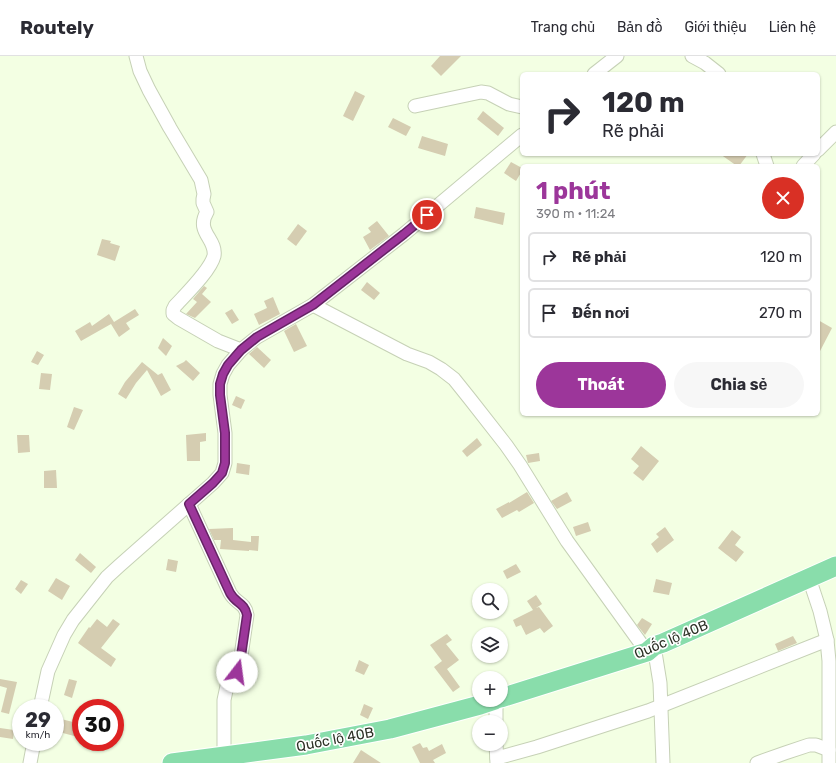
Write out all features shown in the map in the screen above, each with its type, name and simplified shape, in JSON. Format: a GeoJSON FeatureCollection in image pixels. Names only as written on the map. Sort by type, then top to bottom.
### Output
{"type":"FeatureCollection","features":[{"type":"Feature","properties":{"kind":"highway","name":"Quốc lộ 40B"},"geometry":{"type":"LineString","coordinates":[[508,696],[650,649],[836,566]]}},
{"type":"Feature","properties":{"kind":"highway","name":"Quốc lộ 40B"},"geometry":{"type":"LineString","coordinates":[[172,763],[225,760],[306,746],[390,729],[472,707]]}},
{"type":"Feature","properties":{"kind":"street"},"geometry":{"type":"LineString","coordinates":[[136,56],[140,71],[153,96],[201,180],[204,194],[203,203],[207,212],[203,222],[204,230],[213,248],[214,254],[208,267],[175,306],[173,314],[210,337],[241,350]]}},
{"type":"Feature","properties":{"kind":"street"},"geometry":{"type":"LineString","coordinates":[[597,72],[617,56]]}},
{"type":"Feature","properties":{"kind":"street"},"geometry":{"type":"LineString","coordinates":[[692,56],[704,62],[716,72]]}},
{"type":"Feature","properties":{"kind":"street"},"geometry":{"type":"LineString","coordinates":[[415,106],[481,92],[509,104],[520,107]]}},
{"type":"Feature","properties":{"kind":"street"},"geometry":{"type":"LineString","coordinates":[[820,148],[836,132]]}},
{"type":"Feature","properties":{"kind":"street"},"geometry":{"type":"LineString","coordinates":[[42,699],[48,671],[64,635],[107,577],[213,483],[222,473],[225,463],[225,433],[220,384],[228,365],[241,350],[257,337],[313,305],[404,234],[520,136]]}},
{"type":"Feature","properties":{"kind":"street"},"geometry":{"type":"LineString","coordinates":[[805,164],[812,156]]}},
{"type":"Feature","properties":{"kind":"street"},"geometry":{"type":"LineString","coordinates":[[313,305],[407,354],[429,362],[441,369],[454,379],[506,445],[520,465],[566,541],[650,649],[660,684],[663,763]]}},
{"type":"Feature","properties":{"kind":"street"},"geometry":{"type":"LineString","coordinates":[[189,504],[230,593],[233,598],[243,605],[246,609],[247,615],[237,672],[227,686],[224,700],[225,760]]}},
{"type":"Feature","properties":{"kind":"street"},"geometry":{"type":"LineString","coordinates":[[809,578],[820,611],[827,640],[829,661],[830,763]]}},
{"type":"Feature","properties":{"kind":"street"},"geometry":{"type":"LineString","coordinates":[[496,751],[497,761],[648,711],[827,640]]}},
{"type":"Feature","properties":{"kind":"street"},"geometry":{"type":"LineString","coordinates":[[757,763],[809,745],[816,745],[829,750]]}},
{"type":"Feature","properties":{"kind":"street"},"geometry":{"type":"LineString","coordinates":[[30,763],[32,751]]}},
{"type":"Feature","properties":{"kind":"building"},"geometry":{"type":"Polygon","coordinates":[[[440,56],[461,56],[441,76],[431,66],[440,56]]]}},
{"type":"Feature","properties":{"kind":"building"},"geometry":{"type":"Polygon","coordinates":[[[355,91],[365,96],[353,121],[343,116],[355,91]]]}},
{"type":"Feature","properties":{"kind":"building"},"geometry":{"type":"Polygon","coordinates":[[[483,111],[504,128],[498,136],[477,119],[483,111]]]}},
{"type":"Feature","properties":{"kind":"building"},"geometry":{"type":"Polygon","coordinates":[[[393,118],[411,127],[406,136],[388,127],[393,118]]]}},
{"type":"Feature","properties":{"kind":"building"},"geometry":{"type":"Polygon","coordinates":[[[422,136],[448,144],[445,156],[418,148],[422,136]]]}},
{"type":"Feature","properties":{"kind":"building"},"geometry":{"type":"Polygon","coordinates":[[[723,156],[746,156],[740,164],[734,164],[723,156]]]}},
{"type":"Feature","properties":{"kind":"building"},"geometry":{"type":"Polygon","coordinates":[[[511,162],[520,167],[520,174],[516,181],[504,173],[511,162]]]}},
{"type":"Feature","properties":{"kind":"building"},"geometry":{"type":"Polygon","coordinates":[[[476,207],[505,213],[503,225],[474,218],[476,207]]]}},
{"type":"Feature","properties":{"kind":"building"},"geometry":{"type":"Polygon","coordinates":[[[377,221],[389,236],[370,250],[363,237],[371,232],[368,228],[377,221]]]}},
{"type":"Feature","properties":{"kind":"building"},"geometry":{"type":"Polygon","coordinates":[[[298,224],[307,231],[296,246],[287,239],[298,224]]]}},
{"type":"Feature","properties":{"kind":"building"},"geometry":{"type":"Polygon","coordinates":[[[102,239],[111,241],[110,243],[120,246],[115,261],[97,255],[102,239]]]}},
{"type":"Feature","properties":{"kind":"building"},"geometry":{"type":"Polygon","coordinates":[[[367,282],[380,293],[374,300],[361,290],[367,282]]]}},
{"type":"Feature","properties":{"kind":"building"},"geometry":{"type":"Polygon","coordinates":[[[204,286],[207,288],[202,294],[211,302],[195,318],[186,314],[197,302],[193,299],[204,286]]]}},
{"type":"Feature","properties":{"kind":"building"},"geometry":{"type":"Polygon","coordinates":[[[273,297],[280,314],[259,325],[254,314],[267,308],[264,301],[273,297]]]}},
{"type":"Feature","properties":{"kind":"building"},"geometry":{"type":"Polygon","coordinates":[[[135,309],[139,315],[126,323],[130,329],[119,337],[111,324],[81,341],[75,331],[90,322],[92,326],[109,314],[114,322],[135,309]]]}},
{"type":"Feature","properties":{"kind":"building"},"geometry":{"type":"Polygon","coordinates":[[[232,309],[239,320],[232,324],[225,313],[232,309]]]}},
{"type":"Feature","properties":{"kind":"building"},"geometry":{"type":"Polygon","coordinates":[[[820,321],[832,328],[820,351],[820,321]]]}},
{"type":"Feature","properties":{"kind":"building"},"geometry":{"type":"Polygon","coordinates":[[[296,324],[307,346],[294,352],[284,331],[296,324]]]}},
{"type":"Feature","properties":{"kind":"building"},"geometry":{"type":"Polygon","coordinates":[[[163,338],[172,346],[166,356],[158,348],[163,338]]]}},
{"type":"Feature","properties":{"kind":"building"},"geometry":{"type":"Polygon","coordinates":[[[257,347],[271,360],[264,368],[249,354],[257,347]]]}},
{"type":"Feature","properties":{"kind":"building"},"geometry":{"type":"Polygon","coordinates":[[[37,351],[44,355],[38,365],[31,362],[37,351]]]}},
{"type":"Feature","properties":{"kind":"building"},"geometry":{"type":"Polygon","coordinates":[[[186,360],[200,373],[193,381],[176,366],[186,360]]]}},
{"type":"Feature","properties":{"kind":"building"},"geometry":{"type":"Polygon","coordinates":[[[142,362],[158,375],[162,373],[171,390],[161,396],[147,370],[136,383],[126,399],[118,394],[125,382],[142,362]]]}},
{"type":"Feature","properties":{"kind":"building"},"geometry":{"type":"Polygon","coordinates":[[[41,373],[52,374],[50,390],[39,389],[41,373]]]}},
{"type":"Feature","properties":{"kind":"building"},"geometry":{"type":"Polygon","coordinates":[[[236,396],[245,400],[241,409],[232,405],[236,396]]]}},
{"type":"Feature","properties":{"kind":"building"},"geometry":{"type":"Polygon","coordinates":[[[74,407],[83,410],[74,430],[67,427],[74,407]]]}},
{"type":"Feature","properties":{"kind":"building"},"geometry":{"type":"Polygon","coordinates":[[[206,433],[206,441],[200,442],[200,461],[187,461],[186,435],[206,433]]]}},
{"type":"Feature","properties":{"kind":"building"},"geometry":{"type":"Polygon","coordinates":[[[17,435],[29,435],[30,452],[18,453],[17,435]]]}},
{"type":"Feature","properties":{"kind":"building"},"geometry":{"type":"Polygon","coordinates":[[[477,438],[482,445],[467,457],[462,451],[477,438]]]}},
{"type":"Feature","properties":{"kind":"building"},"geometry":{"type":"Polygon","coordinates":[[[641,446],[659,461],[643,481],[633,473],[639,466],[631,459],[641,446]]]}},
{"type":"Feature","properties":{"kind":"building"},"geometry":{"type":"Polygon","coordinates":[[[539,453],[540,461],[528,463],[526,455],[539,453]]]}},
{"type":"Feature","properties":{"kind":"building"},"geometry":{"type":"Polygon","coordinates":[[[237,463],[250,465],[249,475],[236,473],[237,463]]]}},
{"type":"Feature","properties":{"kind":"building"},"geometry":{"type":"Polygon","coordinates":[[[56,470],[57,488],[44,488],[44,471],[56,470]]]}},
{"type":"Feature","properties":{"kind":"building"},"geometry":{"type":"Polygon","coordinates":[[[527,492],[534,503],[519,512],[517,510],[502,518],[496,509],[527,492]]]}},
{"type":"Feature","properties":{"kind":"building"},"geometry":{"type":"Polygon","coordinates":[[[567,492],[572,501],[557,509],[551,501],[567,492]]]}},
{"type":"Feature","properties":{"kind":"building"},"geometry":{"type":"Polygon","coordinates":[[[588,522],[591,531],[576,536],[573,527],[588,522]]]}},
{"type":"Feature","properties":{"kind":"building"},"geometry":{"type":"Polygon","coordinates":[[[665,527],[674,540],[657,553],[651,544],[659,537],[656,534],[665,527]]]}},
{"type":"Feature","properties":{"kind":"building"},"geometry":{"type":"Polygon","coordinates":[[[233,528],[233,540],[251,542],[251,536],[259,536],[258,551],[220,549],[221,540],[214,540],[209,529],[233,528]]]}},
{"type":"Feature","properties":{"kind":"building"},"geometry":{"type":"Polygon","coordinates":[[[732,530],[741,537],[735,545],[744,552],[736,562],[718,548],[732,530]]]}},
{"type":"Feature","properties":{"kind":"building"},"geometry":{"type":"Polygon","coordinates":[[[80,553],[96,567],[91,573],[75,560],[80,553]]]}},
{"type":"Feature","properties":{"kind":"building"},"geometry":{"type":"Polygon","coordinates":[[[168,559],[178,561],[176,572],[166,570],[168,559]]]}},
{"type":"Feature","properties":{"kind":"building"},"geometry":{"type":"Polygon","coordinates":[[[516,564],[521,572],[507,579],[503,571],[516,564]]]}},
{"type":"Feature","properties":{"kind":"building"},"geometry":{"type":"Polygon","coordinates":[[[56,578],[70,586],[62,600],[48,591],[56,578]]]}},
{"type":"Feature","properties":{"kind":"building"},"geometry":{"type":"Polygon","coordinates":[[[656,579],[672,583],[669,595],[653,592],[656,579]]]}},
{"type":"Feature","properties":{"kind":"building"},"geometry":{"type":"Polygon","coordinates":[[[21,580],[28,584],[21,594],[15,589],[21,580]]]}},
{"type":"Feature","properties":{"kind":"building"},"geometry":{"type":"Polygon","coordinates":[[[536,595],[542,604],[536,608],[539,607],[553,626],[544,633],[540,628],[526,635],[521,625],[516,627],[513,620],[533,610],[527,601],[536,595]]]}},
{"type":"Feature","properties":{"kind":"building"},"geometry":{"type":"Polygon","coordinates":[[[642,618],[652,624],[645,635],[637,625],[642,618]]]}},
{"type":"Feature","properties":{"kind":"building"},"geometry":{"type":"Polygon","coordinates":[[[97,619],[107,627],[113,619],[120,624],[101,648],[116,659],[111,667],[78,643],[89,627],[90,628],[97,619]]]}},
{"type":"Feature","properties":{"kind":"building"},"geometry":{"type":"Polygon","coordinates":[[[447,634],[452,640],[446,644],[459,660],[447,669],[460,687],[453,692],[434,667],[442,661],[430,645],[447,634]]]}},
{"type":"Feature","properties":{"kind":"building"},"geometry":{"type":"Polygon","coordinates":[[[793,636],[797,643],[778,651],[775,644],[793,636]]]}},
{"type":"Feature","properties":{"kind":"building"},"geometry":{"type":"Polygon","coordinates":[[[359,660],[369,665],[364,675],[355,671],[359,660]]]}},
{"type":"Feature","properties":{"kind":"building"},"geometry":{"type":"Polygon","coordinates":[[[0,679],[17,682],[9,714],[1,712],[7,688],[0,686],[0,679]]]}},
{"type":"Feature","properties":{"kind":"building"},"geometry":{"type":"Polygon","coordinates":[[[69,679],[77,681],[72,698],[64,695],[69,679]]]}},
{"type":"Feature","properties":{"kind":"building"},"geometry":{"type":"Polygon","coordinates":[[[364,704],[373,708],[368,719],[360,715],[364,704]]]}},
{"type":"Feature","properties":{"kind":"building"},"geometry":{"type":"Polygon","coordinates":[[[64,720],[72,722],[72,735],[64,733],[64,720]]]}},
{"type":"Feature","properties":{"kind":"building"},"geometry":{"type":"Polygon","coordinates":[[[0,728],[12,730],[12,739],[0,737],[0,728]]]}},
{"type":"Feature","properties":{"kind":"building"},"geometry":{"type":"Polygon","coordinates":[[[420,743],[423,748],[427,747],[429,751],[442,744],[446,753],[433,760],[435,763],[420,763],[412,747],[420,743]]]}},
{"type":"Feature","properties":{"kind":"building"},"geometry":{"type":"Polygon","coordinates":[[[361,750],[381,763],[353,763],[361,750]]]}},
{"type":"Feature","properties":{"kind":"route"},"geometry":{"type":"LineString","coordinates":[[237,672],[247,615],[246,609],[233,598],[230,593],[189,504],[222,473],[225,463],[225,433],[220,395],[220,384],[223,374],[228,365],[241,350],[257,337],[313,305],[427,215]]}}]}
